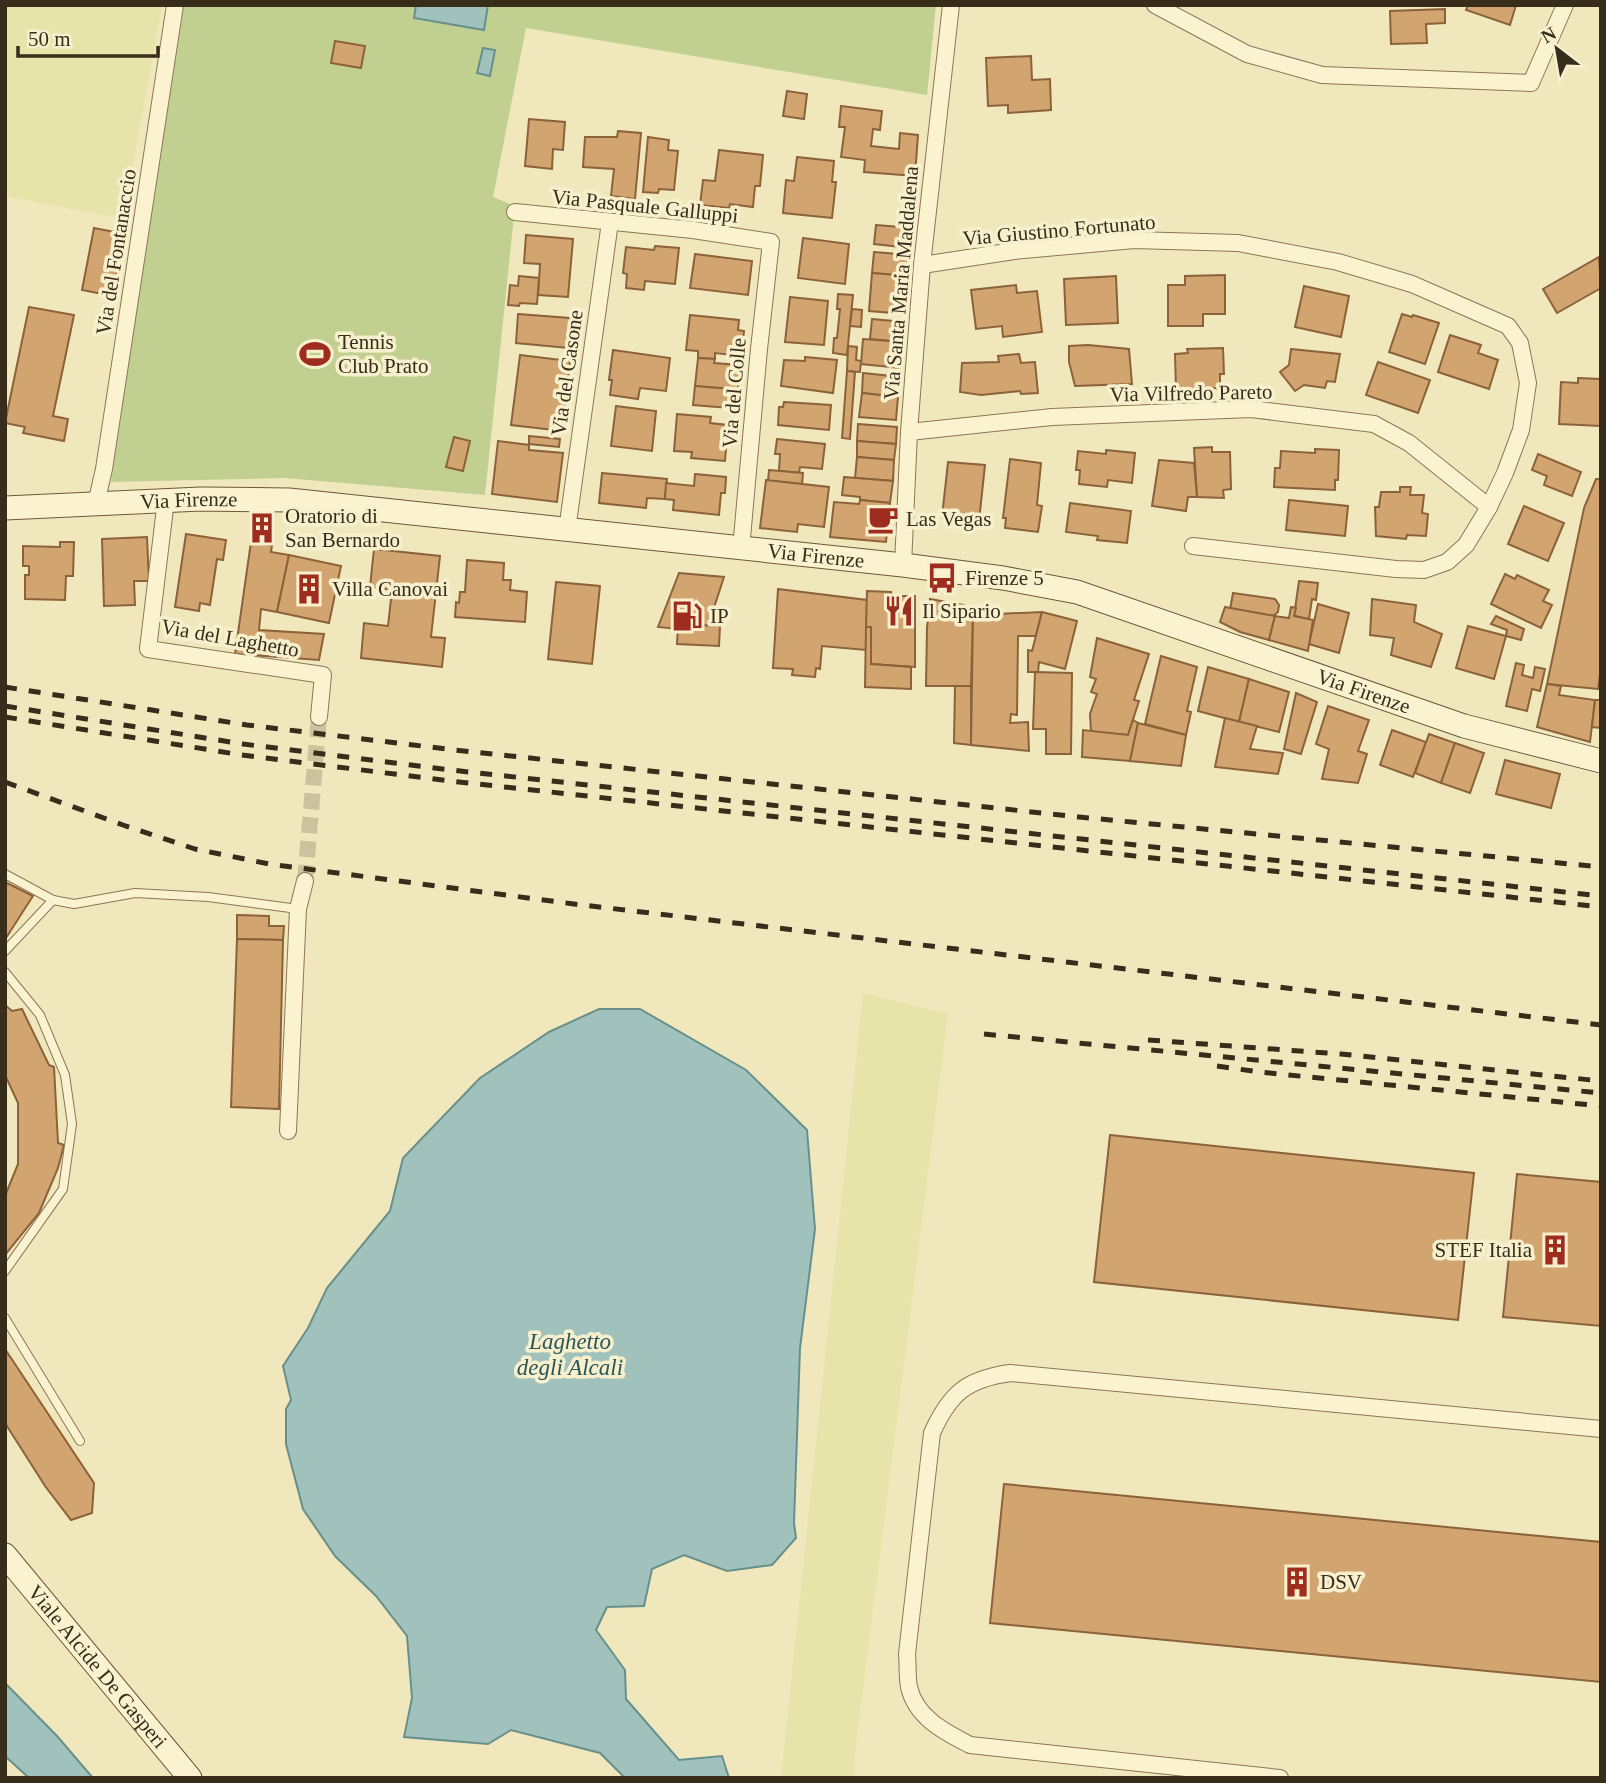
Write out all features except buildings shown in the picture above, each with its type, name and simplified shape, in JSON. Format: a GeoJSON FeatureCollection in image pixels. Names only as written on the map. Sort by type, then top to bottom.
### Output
{"type":"FeatureCollection","features":[{"type":"Feature","properties":{"kind":"main road","name":"Via Firenze"},"geometry":{"type":"LineString","coordinates":[[5,508],[166,500],[289,500],[1003,578],[1076,592],[1464,726],[1601,761]]}},
{"type":"Feature","properties":{"kind":"main road","name":"Viale Alcide De Gasperi"},"geometry":{"type":"LineString","coordinates":[[5,1555],[190,1778]]}},
{"type":"Feature","properties":{"kind":"street","name":"Via del Fontanaccio"},"geometry":{"type":"LineString","coordinates":[[96,504],[104,469],[174,5]]}},
{"type":"Feature","properties":{"kind":"street","name":"Via Santa Maria Maddalena"},"geometry":{"type":"LineString","coordinates":[[903,565],[909,432],[922,265],[951,5]]}},
{"type":"Feature","properties":{"kind":"street"},"geometry":{"type":"LineString","coordinates":[[1155,5],[1247,54],[1322,75],[1531,83],[1565,5]]}},
{"type":"Feature","properties":{"kind":"street","name":"Via Pasquale Galluppi"},"geometry":{"type":"LineString","coordinates":[[515,212],[771,242]]}},
{"type":"Feature","properties":{"kind":"street","name":"Via del Casone"},"geometry":{"type":"LineString","coordinates":[[568,530],[610,222]]}},
{"type":"Feature","properties":{"kind":"street","name":"Via Giustino Fortunato"},"geometry":{"type":"LineString","coordinates":[[922,265],[1014,251],[1134,240],[1238,243],[1338,262],[1412,284],[1508,326],[1520,343],[1528,383],[1521,430],[1489,507],[1466,545],[1447,562],[1424,570],[1193,546]]}},
{"type":"Feature","properties":{"kind":"street","name":"Via del Colle"},"geometry":{"type":"LineString","coordinates":[[741,549],[771,242]]}},
{"type":"Feature","properties":{"kind":"street","name":"Via Vilfredo Pareto"},"geometry":{"type":"LineString","coordinates":[[909,432],[1052,417],[1251,409],[1374,424],[1409,443],[1489,507]]}},
{"type":"Feature","properties":{"kind":"street","name":"Via del Laghetto"},"geometry":{"type":"LineString","coordinates":[[166,500],[148,649],[323,675],[319,718]]}},
{"type":"Feature","properties":{"kind":"street"},"geometry":{"type":"LineString","coordinates":[[288,1130],[298,909],[305,881]]}},
{"type":"Feature","properties":{"kind":"street"},"geometry":{"type":"LineString","coordinates":[[1280,1778],[970,1745],[939,1729],[920,1711],[909,1688],[907,1654],[932,1433],[942,1411],[960,1389],[985,1377],[1010,1373],[1601,1430]]}},
{"type":"Feature","properties":{"kind":"lane"},"geometry":{"type":"LineString","coordinates":[[5,874],[53,900],[74,904],[135,892],[208,897],[298,909]]}},
{"type":"Feature","properties":{"kind":"lane"},"geometry":{"type":"LineString","coordinates":[[5,951],[53,900]]}},
{"type":"Feature","properties":{"kind":"lane"},"geometry":{"type":"LineString","coordinates":[[5,972],[40,1015],[65,1075],[72,1124],[63,1189],[5,1271]]}},
{"type":"Feature","properties":{"kind":"lane"},"geometry":{"type":"LineString","coordinates":[[5,1318],[80,1441]]}},
{"type":"Feature","properties":{"kind":"shaded area"},"geometry":{"type":"Polygon","coordinates":[[[5,5],[162,5],[123,219],[5,196],[5,5]]]}},
{"type":"Feature","properties":{"kind":"shaded area"},"geometry":{"type":"Polygon","coordinates":[[[863,993],[948,1014],[854,1778],[781,1778],[863,993]]]}},
{"type":"Feature","properties":{"kind":"green space","name":"Tennis Club Prato"},"geometry":{"type":"Polygon","coordinates":[[[181,5],[936,5],[927,95],[526,28],[493,197],[515,206],[485,495],[285,478],[111,482],[181,5]]]}},
{"type":"Feature","properties":{"kind":"water"},"geometry":{"type":"Polygon","coordinates":[[[416,5],[488,5],[484,30],[414,18],[416,5]]]}},
{"type":"Feature","properties":{"kind":"water"},"geometry":{"type":"Polygon","coordinates":[[[483,48],[495,50],[490,76],[477,73],[483,48]]]}},
{"type":"Feature","properties":{"kind":"water","name":"Laghetto degli Alcali"},"geometry":{"type":"Polygon","coordinates":[[[599,1009],[640,1009],[746,1070],[807,1130],[815,1229],[800,1348],[794,1523],[796,1538],[772,1565],[727,1571],[684,1555],[652,1569],[644,1606],[607,1607],[596,1630],[625,1670],[626,1699],[679,1760],[722,1756],[729,1778],[625,1778],[600,1753],[511,1730],[488,1744],[404,1737],[412,1698],[407,1636],[376,1596],[335,1556],[303,1509],[286,1444],[286,1409],[291,1400],[283,1366],[308,1328],[327,1288],[390,1211],[403,1158],[480,1078],[549,1032],[599,1009]]]}},
{"type":"Feature","properties":{"kind":"water"},"geometry":{"type":"Polygon","coordinates":[[[5,1683],[57,1736],[93,1778],[29,1778],[5,1756],[5,1683]]]}},
{"type":"Feature","properties":{"kind":"tunnel"},"geometry":{"type":"LineString","coordinates":[[305,881],[319,717]]}},
{"type":"Feature","properties":{"kind":"railway"},"geometry":{"type":"LineString","coordinates":[[5,687],[247,725],[455,750],[1079,817],[1601,867]]}},
{"type":"Feature","properties":{"kind":"railway"},"geometry":{"type":"LineString","coordinates":[[5,706],[243,744],[451,770],[1601,896]]}},
{"type":"Feature","properties":{"kind":"railway"},"geometry":{"type":"LineString","coordinates":[[5,717],[242,755],[450,781],[1601,907]]}},
{"type":"Feature","properties":{"kind":"railway"},"geometry":{"type":"LineString","coordinates":[[5,782],[195,849],[269,864],[574,904],[1601,1025]]}},
{"type":"Feature","properties":{"kind":"railway"},"geometry":{"type":"LineString","coordinates":[[984,1034],[1601,1093]]}},
{"type":"Feature","properties":{"kind":"railway"},"geometry":{"type":"LineString","coordinates":[[1148,1040],[1341,1054],[1601,1081]]}},
{"type":"Feature","properties":{"kind":"railway"},"geometry":{"type":"LineString","coordinates":[[1217,1066],[1601,1106]]}},
{"type":"Feature","properties":{"kind":"place","name":"Tennis Club Prato"},"geometry":{"type":"Point","coordinates":[315,354]}},
{"type":"Feature","properties":{"kind":"place","name":"Las Vegas"},"geometry":{"type":"Point","coordinates":[883,519]}},
{"type":"Feature","properties":{"kind":"place","name":"Oratorio di San Bernardo"},"geometry":{"type":"Point","coordinates":[262,528]}},
{"type":"Feature","properties":{"kind":"place","name":"Firenze 5"},"geometry":{"type":"Point","coordinates":[942,578]}},
{"type":"Feature","properties":{"kind":"place","name":"Villa Canovai"},"geometry":{"type":"Point","coordinates":[309,589]}},
{"type":"Feature","properties":{"kind":"place","name":"Il Sipario"},"geometry":{"type":"Point","coordinates":[899,611]}},
{"type":"Feature","properties":{"kind":"place","name":"IP"},"geometry":{"type":"Point","coordinates":[687,616]}},
{"type":"Feature","properties":{"kind":"place","name":"STEF Italia"},"geometry":{"type":"Point","coordinates":[1555,1250]}},
{"type":"Feature","properties":{"kind":"place","name":"DSV"},"geometry":{"type":"Point","coordinates":[1297,1582]}}]}
